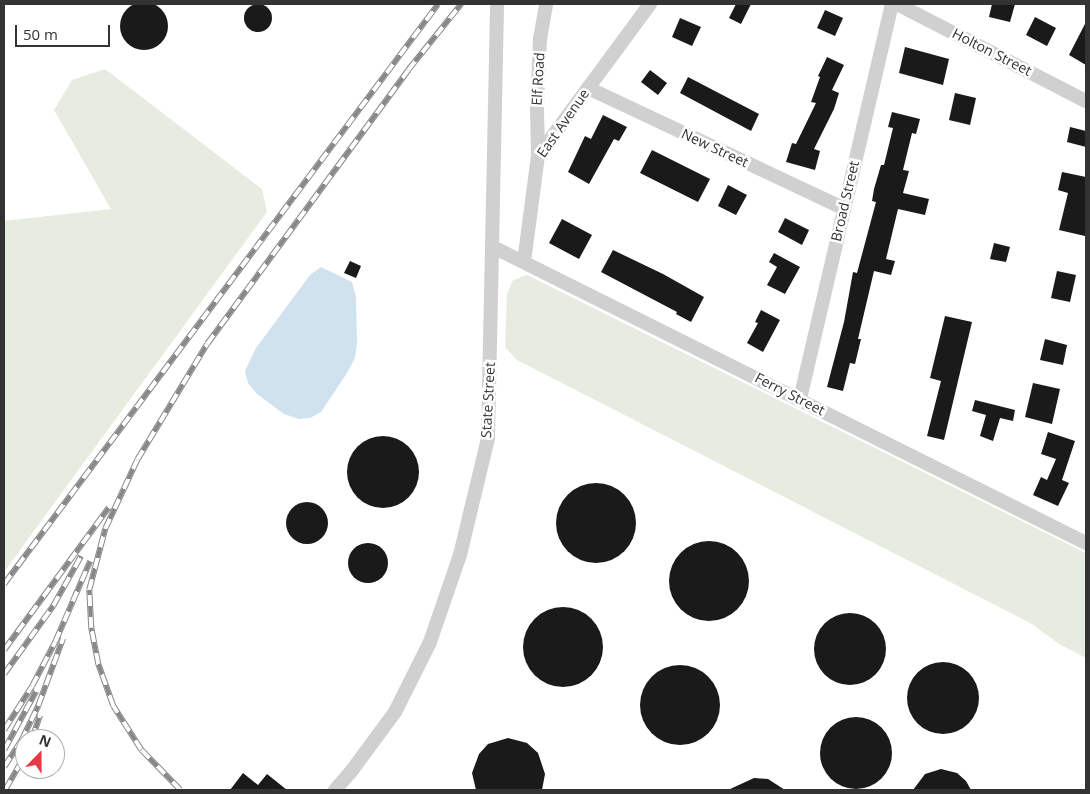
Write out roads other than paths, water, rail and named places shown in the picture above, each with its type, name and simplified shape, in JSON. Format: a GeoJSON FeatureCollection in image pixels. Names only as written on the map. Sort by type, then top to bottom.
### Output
{"type":"FeatureCollection","features":[{"type":"Feature","properties":{"kind":"street","name":"State Street"},"geometry":{"type":"LineString","coordinates":[[335,790],[350,773],[394,712],[430,642],[460,556],[488,438],[493,247],[495,38],[498,4]]}},
{"type":"Feature","properties":{"kind":"street","name":"Elf Road"},"geometry":{"type":"LineString","coordinates":[[538,156],[539,58],[546,4]]}},
{"type":"Feature","properties":{"kind":"street","name":"East Avenue"},"geometry":{"type":"LineString","coordinates":[[524,262],[538,156],[650,4]]}},
{"type":"Feature","properties":{"kind":"street","name":"Broad Street"},"geometry":{"type":"LineString","coordinates":[[800,399],[892,4]]}},
{"type":"Feature","properties":{"kind":"street","name":"Holton Street"},"geometry":{"type":"LineString","coordinates":[[897,4],[1086,101]]}},
{"type":"Feature","properties":{"kind":"street","name":"New Street"},"geometry":{"type":"LineString","coordinates":[[588,88],[843,208]]}},
{"type":"Feature","properties":{"kind":"street","name":"Ferry Street"},"geometry":{"type":"LineString","coordinates":[[493,247],[1086,543]]}},
{"type":"Feature","properties":{"kind":"water"},"geometry":{"type":"Polygon","coordinates":[[[321,267],[352,282],[356,297],[357,343],[355,358],[321,412],[310,418],[299,419],[284,414],[257,394],[248,383],[245,371],[256,348],[310,275],[321,267]]]}},
{"type":"Feature","properties":{"kind":"railway"},"geometry":{"type":"LineString","coordinates":[[4,584],[438,4]]}},
{"type":"Feature","properties":{"kind":"railway"},"geometry":{"type":"LineString","coordinates":[[180,790],[141,750],[113,706],[98,664],[91,628],[89,590],[105,529],[137,460],[207,344],[408,70],[461,4]]}},
{"type":"Feature","properties":{"kind":"railway"},"geometry":{"type":"LineString","coordinates":[[4,650],[109,507]]}},
{"type":"Feature","properties":{"kind":"railway"},"geometry":{"type":"LineString","coordinates":[[4,674],[53,606],[81,556]]}},
{"type":"Feature","properties":{"kind":"railway"},"geometry":{"type":"LineString","coordinates":[[4,730],[32,686],[55,642],[90,561]]}},
{"type":"Feature","properties":{"kind":"railway"},"geometry":{"type":"LineString","coordinates":[[4,767],[21,741],[38,706],[63,638]]}},
{"type":"Feature","properties":{"kind":"railway"},"geometry":{"type":"LineString","coordinates":[[4,750],[36,691]]}},
{"type":"Feature","properties":{"kind":"railway"},"geometry":{"type":"LineString","coordinates":[[35,729],[40,715]]}},
{"type":"Feature","properties":{"kind":"railway"},"geometry":{"type":"LineString","coordinates":[[5,790],[15,772]]}}]}
